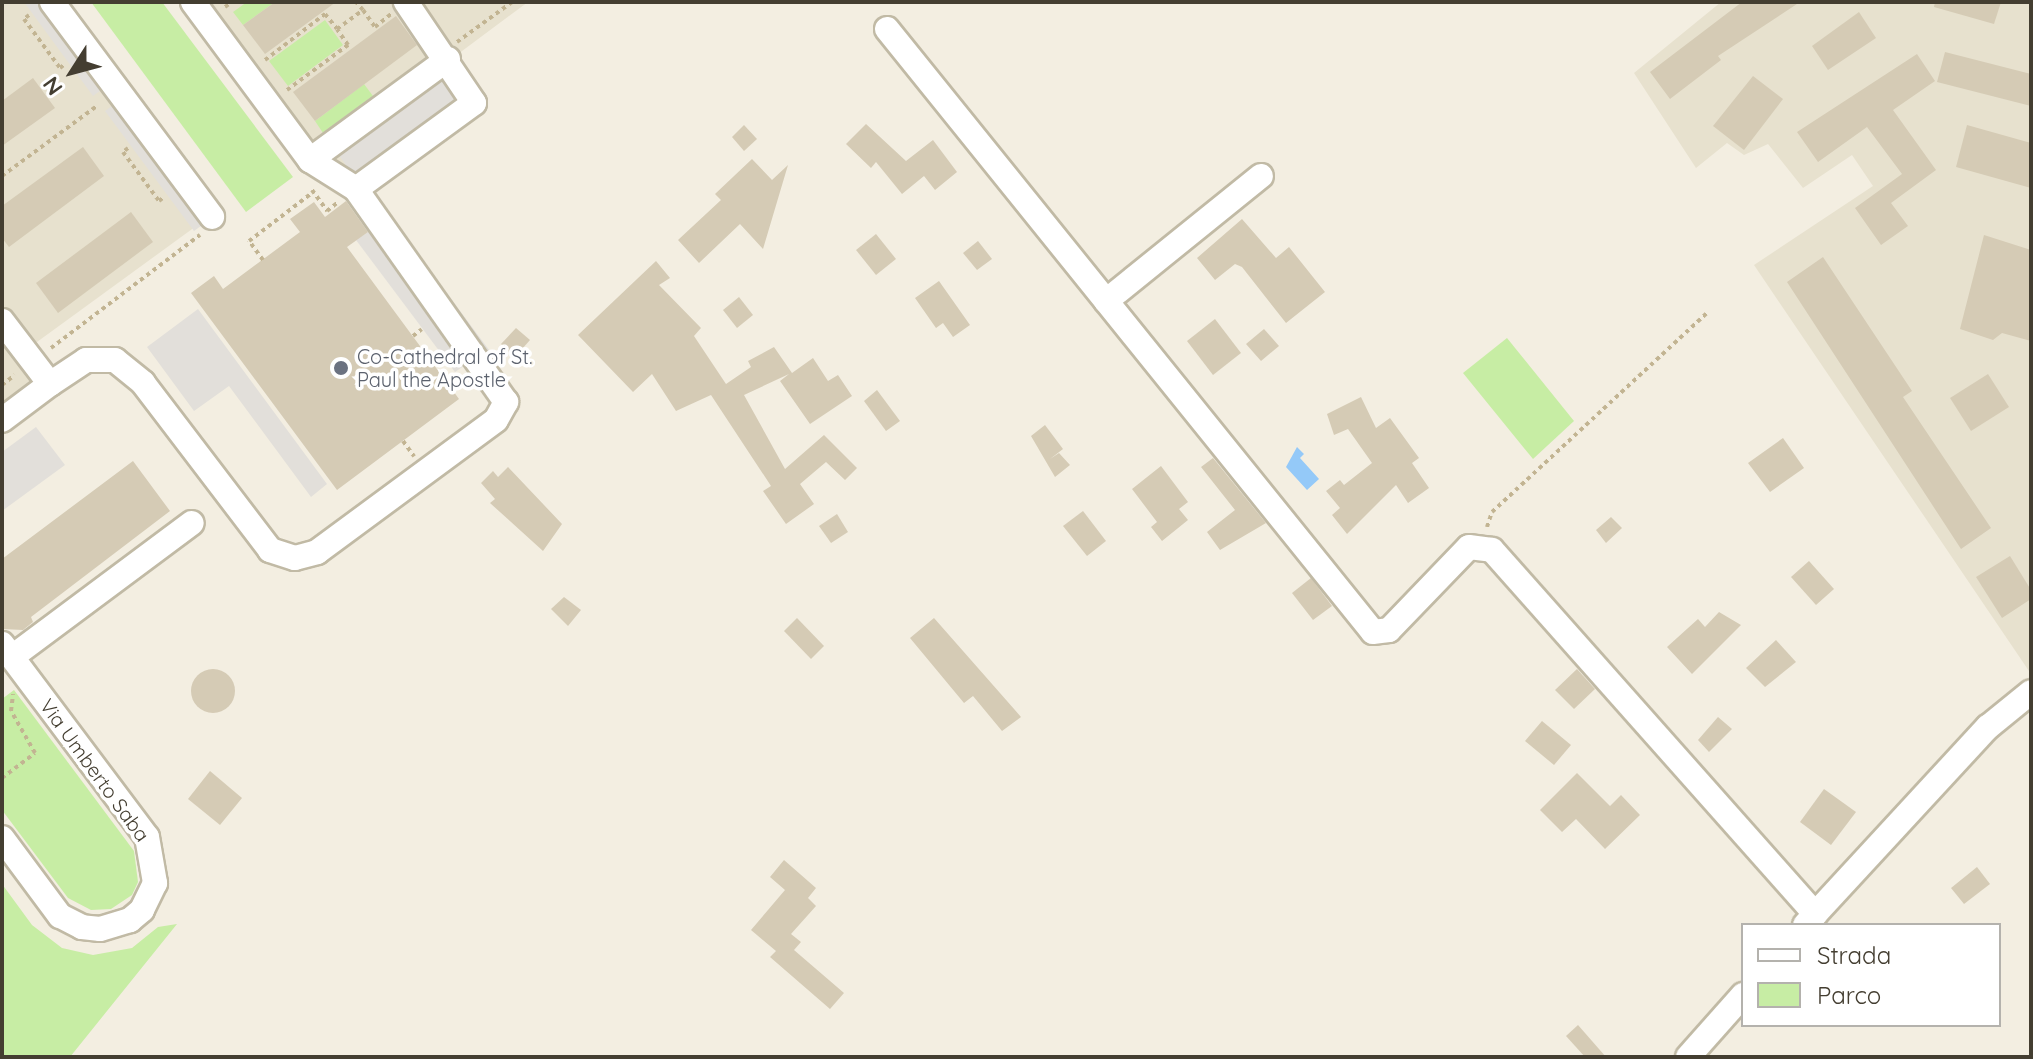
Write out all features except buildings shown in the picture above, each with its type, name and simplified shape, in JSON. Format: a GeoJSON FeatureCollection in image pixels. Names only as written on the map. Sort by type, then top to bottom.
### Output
{"type":"FeatureCollection","features":[{"type":"Feature","properties":{"kind":"street"},"geometry":{"type":"LineString","coordinates":[[52,2],[212,217]]}},
{"type":"Feature","properties":{"kind":"street"},"geometry":{"type":"LineString","coordinates":[[2,420],[86,360],[115,360],[143,383],[270,550],[295,558],[317,552],[496,420],[506,402],[356,189],[310,160],[193,2]]}},
{"type":"Feature","properties":{"kind":"street"},"geometry":{"type":"LineString","coordinates":[[356,189],[474,103],[449,54],[401,6]]}},
{"type":"Feature","properties":{"kind":"street"},"geometry":{"type":"LineString","coordinates":[[887,29],[1373,632],[1389,630],[1458,555],[1480,545],[1492,550],[1810,920],[1988,727],[2031,692]]}},
{"type":"Feature","properties":{"kind":"street"},"geometry":{"type":"LineString","coordinates":[[310,160],[449,54]]}},
{"type":"Feature","properties":{"kind":"street"},"geometry":{"type":"LineString","coordinates":[[1106,301],[1261,176]]}},
{"type":"Feature","properties":{"kind":"street"},"geometry":{"type":"LineString","coordinates":[[2,321],[50,384]]}},
{"type":"Feature","properties":{"kind":"street"},"geometry":{"type":"LineString","coordinates":[[9,665],[192,523]]}},
{"type":"Feature","properties":{"kind":"street","name":"Via Umberto Saba"},"geometry":{"type":"LineString","coordinates":[[2,838],[60,916],[82,927],[100,929],[130,920],[142,910],[155,883],[147,837],[9,665]]}},
{"type":"Feature","properties":{"kind":"street"},"geometry":{"type":"LineString","coordinates":[[1688,1057],[1741,997]]}},
{"type":"Feature","properties":{"kind":"path"},"geometry":{"type":"LineString","coordinates":[[225,7],[232,2]]}},
{"type":"Feature","properties":{"kind":"path"},"geometry":{"type":"LineString","coordinates":[[356,2],[375,27],[401,6]]}},
{"type":"Feature","properties":{"kind":"path"},"geometry":{"type":"LineString","coordinates":[[449,54],[512,2]]}},
{"type":"Feature","properties":{"kind":"path"},"geometry":{"type":"LineString","coordinates":[[337,29],[363,10]]}},
{"type":"Feature","properties":{"kind":"path"},"geometry":{"type":"LineString","coordinates":[[265,60],[325,14],[337,29],[348,45],[287,90]]}},
{"type":"Feature","properties":{"kind":"path"},"geometry":{"type":"LineString","coordinates":[[29,15],[24,19],[60,68],[65,64]]}},
{"type":"Feature","properties":{"kind":"path"},"geometry":{"type":"LineString","coordinates":[[2,176],[97,106]]}},
{"type":"Feature","properties":{"kind":"path"},"geometry":{"type":"LineString","coordinates":[[128,148],[123,152],[159,201],[164,197]]}},
{"type":"Feature","properties":{"kind":"path"},"geometry":{"type":"LineString","coordinates":[[263,260],[249,241],[313,192]]}},
{"type":"Feature","properties":{"kind":"path"},"geometry":{"type":"LineString","coordinates":[[44,353],[195,239]]}},
{"type":"Feature","properties":{"kind":"path"},"geometry":{"type":"LineString","coordinates":[[1480,545],[1492,512],[1708,312]]}},
{"type":"Feature","properties":{"kind":"path"},"geometry":{"type":"LineString","coordinates":[[413,336],[422,329]]}},
{"type":"Feature","properties":{"kind":"path"},"geometry":{"type":"LineString","coordinates":[[2,385],[11,378]]}},
{"type":"Feature","properties":{"kind":"path"},"geometry":{"type":"LineString","coordinates":[[403,441],[417,461]]}},
{"type":"Feature","properties":{"kind":"path"},"geometry":{"type":"LineString","coordinates":[[2,778],[35,753],[11,711],[9,665]]}},
{"type":"Feature","properties":{"kind":"shaded area"},"geometry":{"type":"Polygon","coordinates":[[[2,2],[36,2],[199,224],[15,358],[31,381],[2,403],[2,2]]]}},
{"type":"Feature","properties":{"kind":"shaded area"},"geometry":{"type":"Polygon","coordinates":[[[24,2],[41,2],[104,88],[93,96],[24,2]]]}},
{"type":"Feature","properties":{"kind":"shaded area"},"geometry":{"type":"Polygon","coordinates":[[[178,2],[528,2],[458,54],[357,185],[303,169],[178,2]]]}},
{"type":"Feature","properties":{"kind":"shaded area"},"geometry":{"type":"Polygon","coordinates":[[[1721,2],[2031,2],[2031,674],[1754,265],[1873,186],[1852,155],[1803,188],[1768,144],[1744,155],[1727,143],[1696,168],[1634,73],[1721,2]]]}},
{"type":"Feature","properties":{"kind":"shaded area"},"geometry":{"type":"Polygon","coordinates":[[[448,74],[469,102],[358,182],[338,154],[448,74]]]}},
{"type":"Feature","properties":{"kind":"shaded area"},"geometry":{"type":"Polygon","coordinates":[[[116,103],[205,223],[194,231],[105,111],[116,103]]]}},
{"type":"Feature","properties":{"kind":"shaded area"},"geometry":{"type":"Polygon","coordinates":[[[390,217],[501,366],[484,379],[471,361],[455,372],[356,240],[390,217]]]}},
{"type":"Feature","properties":{"kind":"shaded area"},"geometry":{"type":"Polygon","coordinates":[[[198,309],[327,484],[311,497],[229,386],[194,411],[147,347],[198,309]]]}},
{"type":"Feature","properties":{"kind":"shaded area"},"geometry":{"type":"Polygon","coordinates":[[[36,427],[65,465],[2,511],[2,452],[36,427]]]}},
{"type":"Feature","properties":{"kind":"green space"},"geometry":{"type":"Polygon","coordinates":[[[91,2],[162,2],[293,177],[246,212],[91,2]]]}},
{"type":"Feature","properties":{"kind":"green space"},"geometry":{"type":"Polygon","coordinates":[[[247,2],[275,2],[243,25],[233,12],[247,2]]]}},
{"type":"Feature","properties":{"kind":"green space"},"geometry":{"type":"Polygon","coordinates":[[[325,20],[343,45],[288,86],[269,61],[325,20]]]}},
{"type":"Feature","properties":{"kind":"green space"},"geometry":{"type":"Polygon","coordinates":[[[364,84],[373,96],[323,133],[315,121],[364,84]]]}},
{"type":"Feature","properties":{"kind":"green space"},"geometry":{"type":"Polygon","coordinates":[[[1507,338],[1574,421],[1533,459],[1463,373],[1507,338]]]}},
{"type":"Feature","properties":{"kind":"green space"},"geometry":{"type":"Polygon","coordinates":[[[14,690],[134,851],[138,882],[132,895],[111,909],[91,910],[68,898],[2,810],[2,699],[14,690]]]}},
{"type":"Feature","properties":{"kind":"green space"},"geometry":{"type":"Polygon","coordinates":[[[2,884],[32,925],[62,948],[93,955],[132,948],[158,927],[177,924],[70,1057],[2,1057],[2,884]]]}},
{"type":"Feature","properties":{"kind":"water"},"geometry":{"type":"Polygon","coordinates":[[[1297,447],[1304,454],[1300,458],[1319,479],[1307,490],[1286,467],[1297,447]]]}},
{"type":"Feature","properties":{"kind":"place","name":"Co-Cathedral of St. Paul the Apostle"},"geometry":{"type":"Point","coordinates":[341,368]}}]}
